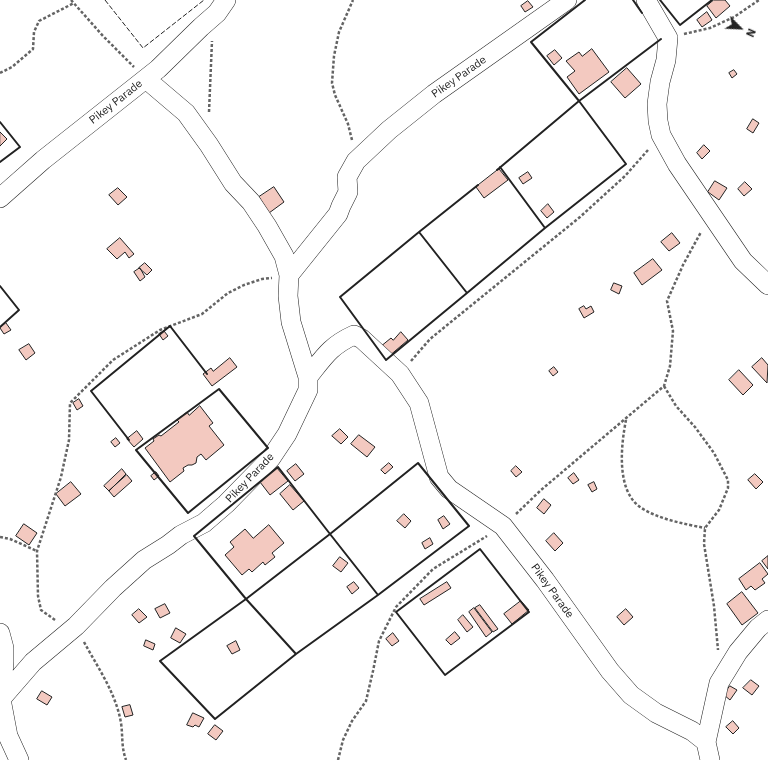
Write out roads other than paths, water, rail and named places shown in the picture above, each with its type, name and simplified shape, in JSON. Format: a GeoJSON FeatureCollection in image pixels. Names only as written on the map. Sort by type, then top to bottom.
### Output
{"type":"FeatureCollection","features":[{"type":"Feature","properties":{"kind":"street","name":"Pikey Parade"},"geometry":{"type":"LineString","coordinates":[[1,699],[33,662],[76,626],[113,588],[144,560],[181,535],[204,523],[226,504],[271,458],[287,434],[308,390],[308,377],[291,322],[288,296],[289,275],[338,214],[348,192],[347,177],[356,161],[389,130],[434,94],[567,0]]}},
{"type":"Feature","properties":{"kind":"street"},"geometry":{"type":"LineString","coordinates":[[646,0],[668,38],[666,60],[660,82],[657,104],[661,135],[677,164],[743,261],[768,285]]}},
{"type":"Feature","properties":{"kind":"street","name":"Pikey Parade"},"geometry":{"type":"LineString","coordinates":[[0,198],[43,160],[146,79],[221,7]]}},
{"type":"Feature","properties":{"kind":"street"},"geometry":{"type":"LineString","coordinates":[[146,79],[186,113],[209,145],[233,183],[251,202],[284,256],[289,275]]}},
{"type":"Feature","properties":{"kind":"street","name":"Pikey Parade"},"geometry":{"type":"LineString","coordinates":[[308,377],[328,352],[340,341],[354,335],[362,339],[400,374],[419,403],[439,477],[449,489],[503,526],[545,580],[610,671],[631,695],[656,713],[692,731],[706,742]]}},
{"type":"Feature","properties":{"kind":"street"},"geometry":{"type":"LineString","coordinates":[[710,760],[706,742],[720,682],[738,652],[758,628],[768,620]]}},
{"type":"Feature","properties":{"kind":"street"},"geometry":{"type":"LineString","coordinates":[[0,633],[4,648],[1,699],[8,736],[19,760]]}}]}
